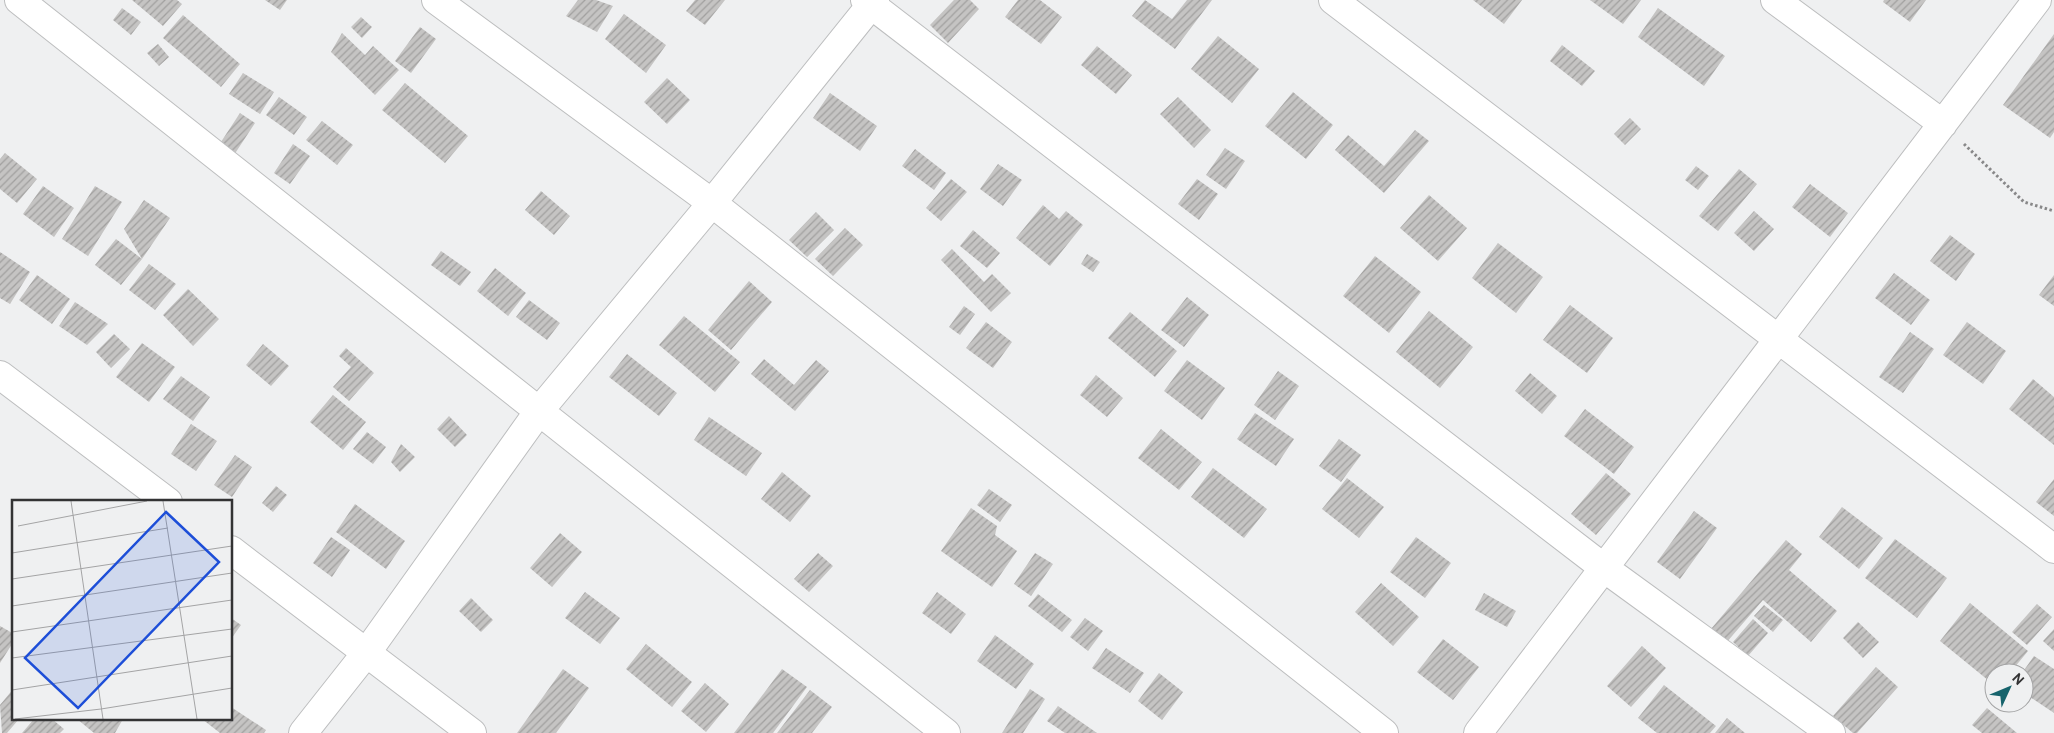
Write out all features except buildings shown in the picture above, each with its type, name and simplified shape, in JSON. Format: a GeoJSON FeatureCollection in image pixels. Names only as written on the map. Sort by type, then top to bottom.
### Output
{"type":"FeatureCollection","features":[{"type":"Feature","properties":{"kind":"street"},"geometry":{"type":"LineString","coordinates":[[19,0],[946,733]]}},
{"type":"Feature","properties":{"kind":"street"},"geometry":{"type":"LineString","coordinates":[[436,0],[712,203],[1384,733]]}},
{"type":"Feature","properties":{"kind":"street"},"geometry":{"type":"LineString","coordinates":[[1333,0],[1779,338],[2054,550]]}},
{"type":"Feature","properties":{"kind":"street"},"geometry":{"type":"LineString","coordinates":[[1775,0],[1943,124]]}},
{"type":"Feature","properties":{"kind":"street"},"geometry":{"type":"LineString","coordinates":[[1478,733],[2037,0]]}},
{"type":"Feature","properties":{"kind":"street"},"geometry":{"type":"LineString","coordinates":[[303,733],[367,652],[539,411],[712,203],[870,2],[1604,568],[1831,733]]}},
{"type":"Feature","properties":{"kind":"street"},"geometry":{"type":"LineString","coordinates":[[0,375],[165,500]]}},
{"type":"Feature","properties":{"kind":"street"},"geometry":{"type":"LineString","coordinates":[[232,551],[472,733]]}},
{"type":"Feature","properties":{"kind":"path"},"geometry":{"type":"LineString","coordinates":[[1943,124],[2024,202],[2054,211]]}}]}
